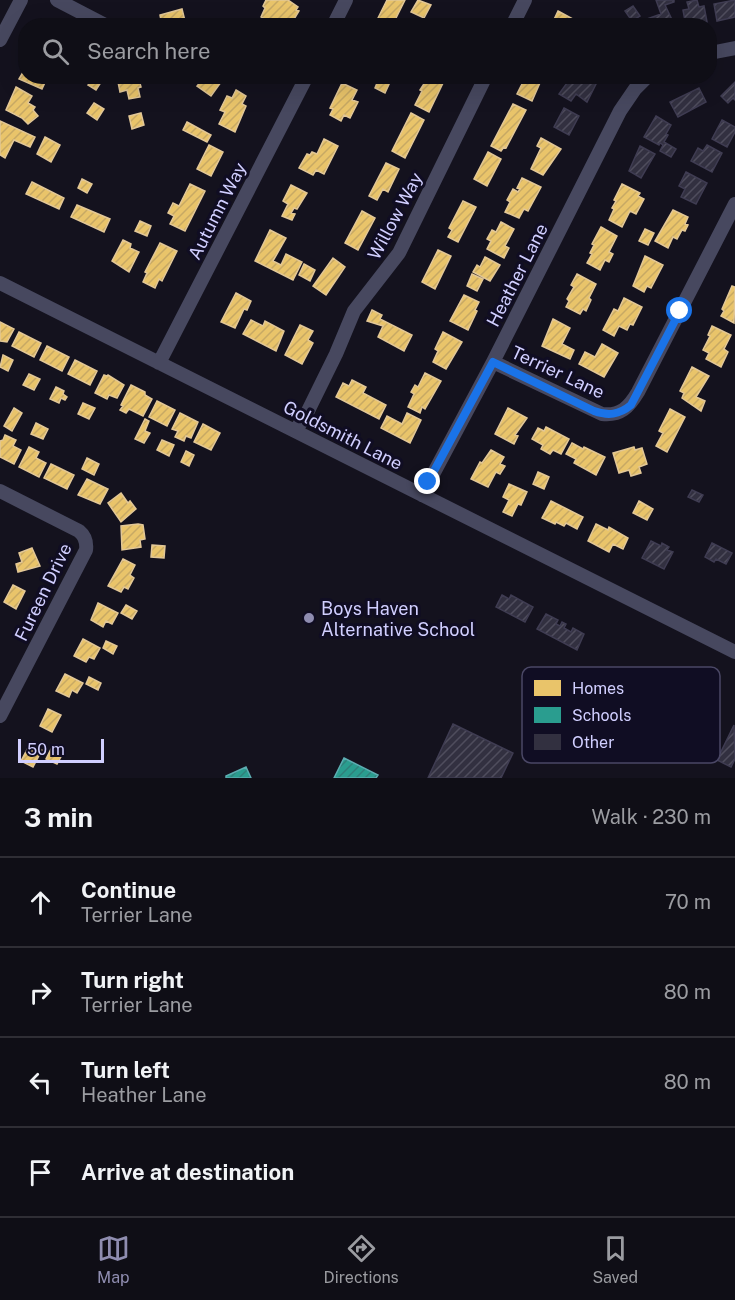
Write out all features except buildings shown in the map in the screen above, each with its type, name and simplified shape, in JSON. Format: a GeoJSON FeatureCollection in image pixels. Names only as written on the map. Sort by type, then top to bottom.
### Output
{"type":"FeatureCollection","features":[{"type":"Feature","properties":{"kind":"street"},"geometry":{"type":"LineString","coordinates":[[0,40],[21,0]]}},
{"type":"Feature","properties":{"kind":"street"},"geometry":{"type":"LineString","coordinates":[[57,0],[92,18]]}},
{"type":"Feature","properties":{"kind":"street"},"geometry":{"type":"LineString","coordinates":[[337,18],[346,0]]}},
{"type":"Feature","properties":{"kind":"street"},"geometry":{"type":"LineString","coordinates":[[516,18],[525,0]]}},
{"type":"Feature","properties":{"kind":"street"},"geometry":{"type":"LineString","coordinates":[[717,52],[735,48]]}},
{"type":"Feature","properties":{"kind":"street","name":"Autumn Way"},"geometry":{"type":"LineString","coordinates":[[159,363],[303,84]]}},
{"type":"Feature","properties":{"kind":"street","name":"Willow Way"},"geometry":{"type":"LineString","coordinates":[[295,431],[306,415],[336,354],[354,311],[391,267],[399,253],[482,84]]}},
{"type":"Feature","properties":{"kind":"street","name":"Heather Lane"},"geometry":{"type":"LineString","coordinates":[[422,495],[493,362],[620,111],[640,84]]}},
{"type":"Feature","properties":{"kind":"street","name":"Terrier Lane"},"geometry":{"type":"LineString","coordinates":[[493,362],[602,414],[619,413],[625,410],[631,405],[638,392],[735,204]]}},
{"type":"Feature","properties":{"kind":"street","name":"Goldsmith Lane"},"geometry":{"type":"LineString","coordinates":[[0,282],[735,652]]}},
{"type":"Feature","properties":{"kind":"street","name":"Fureen Drive"},"geometry":{"type":"LineString","coordinates":[[0,491],[79,531],[87,543],[86,550],[0,716]]}},
{"type":"Feature","properties":{"kind":"place","name":"Boys Haven Alternative School"},"geometry":{"type":"Point","coordinates":[309,618]}},
{"type":"Feature","properties":{"kind":"route"},"geometry":{"type":"LineString","coordinates":[[428,482],[493,362],[594,411],[609,415],[619,413],[631,405],[680,311]]}}]}
